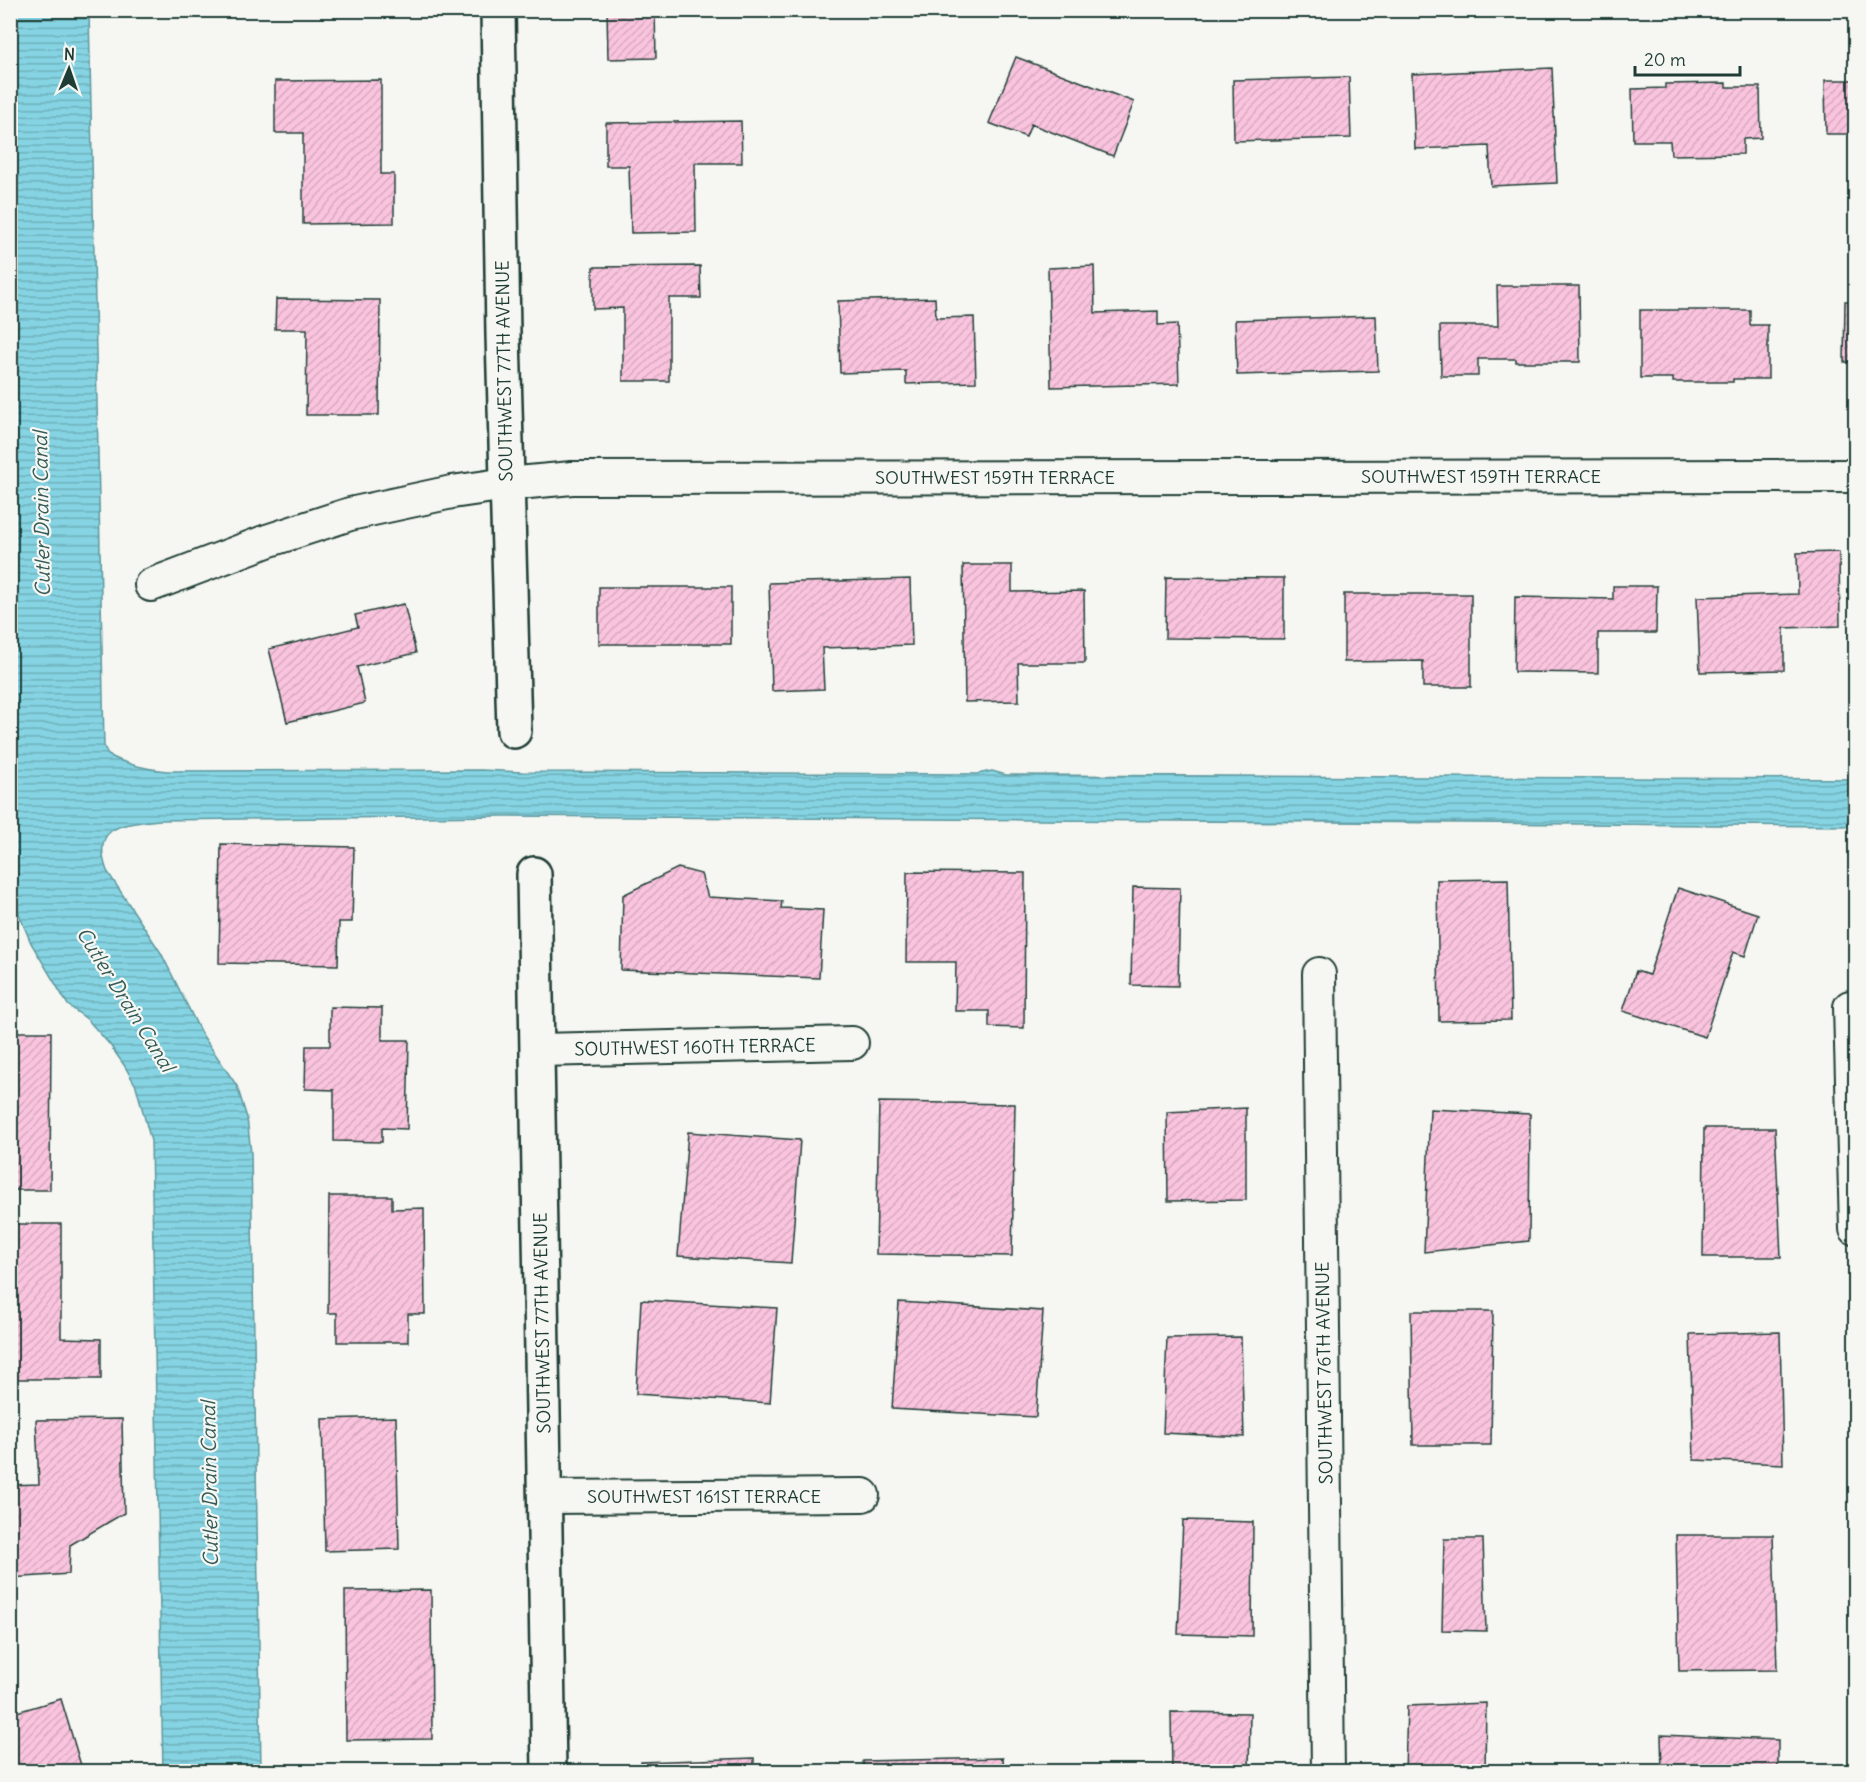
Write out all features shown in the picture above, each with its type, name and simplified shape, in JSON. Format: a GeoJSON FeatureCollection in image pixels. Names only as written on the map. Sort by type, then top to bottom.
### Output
{"type":"FeatureCollection","features":[{"type":"Feature","properties":{"kind":"street","name":"SOUTHWEST 77TH AVENUE"},"geometry":{"type":"LineString","coordinates":[[498,10],[514,731]]}},
{"type":"Feature","properties":{"kind":"street","name":"SOUTHWEST 159TH TERRACE"},"geometry":{"type":"LineString","coordinates":[[151,585],[267,541],[350,514],[452,492],[507,484],[584,478],[1856,476]]}},
{"type":"Feature","properties":{"kind":"street","name":"SOUTHWEST 77TH AVENUE"},"geometry":{"type":"LineString","coordinates":[[534,874],[549,1772]]}},
{"type":"Feature","properties":{"kind":"street","name":"SOUTHWEST 76TH AVENUE"},"geometry":{"type":"LineString","coordinates":[[1319,974],[1328,1772]]}},
{"type":"Feature","properties":{"kind":"street"},"geometry":{"type":"LineString","coordinates":[[1850,1007],[1856,1229]]}},
{"type":"Feature","properties":{"kind":"street","name":"SOUTHWEST 160TH TERRACE"},"geometry":{"type":"LineString","coordinates":[[538,1050],[852,1043]]}},
{"type":"Feature","properties":{"kind":"street","name":"SOUTHWEST 161ST TERRACE"},"geometry":{"type":"LineString","coordinates":[[545,1497],[863,1495]]}},
{"type":"Feature","properties":{"kind":"water","name":"Cutler Drain Canal"},"geometry":{"type":"Polygon","coordinates":[[[10,11],[89,11],[104,746],[108,755],[136,766],[167,771],[481,770],[977,774],[992,771],[1006,775],[1855,779],[1855,826],[504,816],[160,820],[134,823],[114,829],[107,835],[103,844],[107,871],[161,953],[201,1033],[237,1086],[247,1118],[251,1153],[261,1771],[163,1771],[151,1141],[136,1086],[110,1045],[88,1020],[68,1005],[31,943],[11,895],[10,11]]]}},
{"type":"Feature","properties":{"kind":"building"},"geometry":{"type":"Polygon","coordinates":[[[607,10],[655,10],[656,58],[608,59],[607,10]]]}},
{"type":"Feature","properties":{"kind":"building"},"geometry":{"type":"Polygon","coordinates":[[[1016,57],[1134,102],[1113,156],[1031,124],[1026,137],[989,123],[1016,57]]]}},
{"type":"Feature","properties":{"kind":"building"},"geometry":{"type":"Polygon","coordinates":[[[1552,68],[1557,183],[1491,186],[1489,146],[1415,149],[1412,74],[1552,68]]]}},
{"type":"Feature","properties":{"kind":"building"},"geometry":{"type":"Polygon","coordinates":[[[1349,77],[1351,138],[1234,141],[1233,80],[1349,77]]]}},
{"type":"Feature","properties":{"kind":"building"},"geometry":{"type":"Polygon","coordinates":[[[381,80],[381,174],[394,174],[394,223],[303,224],[303,133],[275,133],[275,81],[381,80]]]}},
{"type":"Feature","properties":{"kind":"building"},"geometry":{"type":"Polygon","coordinates":[[[1825,80],[1856,80],[1856,136],[1855,134],[1826,134],[1825,80]]]}},
{"type":"Feature","properties":{"kind":"building"},"geometry":{"type":"Polygon","coordinates":[[[1726,83],[1726,87],[1760,87],[1761,138],[1743,139],[1743,154],[1671,155],[1670,141],[1633,141],[1632,89],[1665,88],[1665,84],[1726,83]]]}},
{"type":"Feature","properties":{"kind":"building"},"geometry":{"type":"Polygon","coordinates":[[[741,121],[742,163],[695,163],[696,232],[631,233],[629,166],[606,166],[606,123],[741,121]]]}},
{"type":"Feature","properties":{"kind":"building"},"geometry":{"type":"Polygon","coordinates":[[[700,266],[701,298],[669,298],[669,381],[623,381],[623,308],[593,309],[593,267],[700,266]]]}},
{"type":"Feature","properties":{"kind":"building"},"geometry":{"type":"Polygon","coordinates":[[[1094,266],[1095,313],[1158,311],[1158,325],[1177,324],[1179,384],[1051,387],[1048,268],[1094,266]]]}},
{"type":"Feature","properties":{"kind":"building"},"geometry":{"type":"Polygon","coordinates":[[[1497,286],[1579,286],[1580,362],[1516,362],[1516,359],[1478,359],[1478,376],[1441,376],[1440,326],[1498,326],[1497,286]]]}},
{"type":"Feature","properties":{"kind":"building"},"geometry":{"type":"Polygon","coordinates":[[[935,298],[936,318],[974,317],[976,382],[906,384],[906,371],[840,373],[838,301],[935,298]]]}},
{"type":"Feature","properties":{"kind":"building"},"geometry":{"type":"Polygon","coordinates":[[[276,299],[380,300],[379,415],[306,415],[307,329],[275,329],[276,299]]]}},
{"type":"Feature","properties":{"kind":"building"},"geometry":{"type":"Polygon","coordinates":[[[1845,301],[1856,301],[1856,362],[1844,362],[1845,301]]]}},
{"type":"Feature","properties":{"kind":"building"},"geometry":{"type":"Polygon","coordinates":[[[1640,310],[1750,310],[1750,325],[1768,325],[1768,379],[1733,379],[1733,382],[1673,382],[1673,378],[1640,378],[1640,310]]]}},
{"type":"Feature","properties":{"kind":"building"},"geometry":{"type":"Polygon","coordinates":[[[1376,316],[1378,371],[1237,375],[1235,320],[1376,316]]]}},
{"type":"Feature","properties":{"kind":"building"},"geometry":{"type":"Polygon","coordinates":[[[1839,552],[1840,626],[1784,628],[1784,670],[1700,672],[1697,597],[1798,594],[1797,553],[1839,552]]]}},
{"type":"Feature","properties":{"kind":"building"},"geometry":{"type":"Polygon","coordinates":[[[963,565],[1012,565],[1012,592],[1084,591],[1085,663],[1018,663],[1019,701],[965,702],[963,565]]]}},
{"type":"Feature","properties":{"kind":"building"},"geometry":{"type":"Polygon","coordinates":[[[1166,577],[1284,578],[1284,639],[1165,638],[1166,577]]]}},
{"type":"Feature","properties":{"kind":"building"},"geometry":{"type":"Polygon","coordinates":[[[910,579],[912,645],[822,648],[824,689],[772,691],[769,583],[910,579]]]}},
{"type":"Feature","properties":{"kind":"building"},"geometry":{"type":"Polygon","coordinates":[[[1613,586],[1657,586],[1656,633],[1598,633],[1598,673],[1514,672],[1515,597],[1613,599],[1613,586]]]}},
{"type":"Feature","properties":{"kind":"building"},"geometry":{"type":"Polygon","coordinates":[[[599,587],[731,587],[731,644],[599,644],[599,587]]]}},
{"type":"Feature","properties":{"kind":"building"},"geometry":{"type":"Polygon","coordinates":[[[1344,594],[1471,594],[1471,687],[1423,687],[1423,661],[1344,662],[1344,594]]]}},
{"type":"Feature","properties":{"kind":"building"},"geometry":{"type":"Polygon","coordinates":[[[404,604],[416,653],[357,667],[365,703],[287,722],[269,649],[358,627],[355,615],[404,604]]]}},
{"type":"Feature","properties":{"kind":"building"},"geometry":{"type":"Polygon","coordinates":[[[221,844],[354,847],[352,922],[339,922],[338,965],[219,963],[221,844]]]}},
{"type":"Feature","properties":{"kind":"building"},"geometry":{"type":"Polygon","coordinates":[[[678,868],[701,874],[708,897],[782,901],[781,908],[823,910],[819,978],[621,970],[623,895],[678,868]]]}},
{"type":"Feature","properties":{"kind":"building"},"geometry":{"type":"Polygon","coordinates":[[[907,872],[1025,873],[1024,1028],[989,1027],[989,1011],[955,1011],[956,962],[906,962],[907,872]]]}},
{"type":"Feature","properties":{"kind":"building"},"geometry":{"type":"Polygon","coordinates":[[[1508,879],[1511,1020],[1439,1021],[1437,880],[1508,879]]]}},
{"type":"Feature","properties":{"kind":"building"},"geometry":{"type":"Polygon","coordinates":[[[1133,887],[1180,888],[1178,986],[1131,985],[1133,887]]]}},
{"type":"Feature","properties":{"kind":"building"},"geometry":{"type":"Polygon","coordinates":[[[1678,888],[1758,914],[1745,956],[1733,952],[1705,1037],[1623,1011],[1636,971],[1649,975],[1678,888]]]}},
{"type":"Feature","properties":{"kind":"building"},"geometry":{"type":"Polygon","coordinates":[[[330,1007],[382,1008],[382,1040],[409,1040],[407,1129],[382,1128],[382,1142],[334,1141],[334,1090],[305,1089],[306,1046],[330,1046],[330,1007]]]}},
{"type":"Feature","properties":{"kind":"building"},"geometry":{"type":"Polygon","coordinates":[[[10,1032],[51,1032],[50,1190],[10,1190],[10,1032]]]}},
{"type":"Feature","properties":{"kind":"building"},"geometry":{"type":"Polygon","coordinates":[[[879,1102],[1015,1104],[1012,1256],[876,1254],[879,1102]]]}},
{"type":"Feature","properties":{"kind":"building"},"geometry":{"type":"Polygon","coordinates":[[[1246,1108],[1246,1200],[1168,1201],[1167,1112],[1246,1108]]]}},
{"type":"Feature","properties":{"kind":"building"},"geometry":{"type":"Polygon","coordinates":[[[1430,1109],[1530,1114],[1529,1241],[1424,1252],[1430,1109]]]}},
{"type":"Feature","properties":{"kind":"building"},"geometry":{"type":"Polygon","coordinates":[[[1704,1128],[1775,1128],[1781,1257],[1703,1257],[1704,1128]]]}},
{"type":"Feature","properties":{"kind":"building"},"geometry":{"type":"Polygon","coordinates":[[[688,1132],[800,1140],[791,1263],[678,1256],[688,1132]]]}},
{"type":"Feature","properties":{"kind":"building"},"geometry":{"type":"Polygon","coordinates":[[[329,1196],[392,1196],[392,1209],[424,1208],[425,1314],[408,1314],[408,1342],[337,1342],[337,1313],[328,1313],[329,1196]]]}},
{"type":"Feature","properties":{"kind":"building"},"geometry":{"type":"Polygon","coordinates":[[[10,1224],[61,1224],[61,1338],[101,1339],[101,1379],[10,1379],[10,1224]]]}},
{"type":"Feature","properties":{"kind":"building"},"geometry":{"type":"Polygon","coordinates":[[[641,1300],[777,1308],[770,1403],[636,1394],[641,1300]]]}},
{"type":"Feature","properties":{"kind":"building"},"geometry":{"type":"Polygon","coordinates":[[[899,1302],[1043,1311],[1036,1417],[892,1409],[899,1302]]]}},
{"type":"Feature","properties":{"kind":"building"},"geometry":{"type":"Polygon","coordinates":[[[1411,1311],[1493,1311],[1491,1445],[1413,1445],[1411,1311]]]}},
{"type":"Feature","properties":{"kind":"building"},"geometry":{"type":"Polygon","coordinates":[[[1780,1332],[1783,1464],[1694,1460],[1690,1334],[1780,1332]]]}},
{"type":"Feature","properties":{"kind":"building"},"geometry":{"type":"Polygon","coordinates":[[[1241,1337],[1244,1437],[1163,1433],[1167,1338],[1241,1337]]]}},
{"type":"Feature","properties":{"kind":"building"},"geometry":{"type":"Polygon","coordinates":[[[396,1417],[399,1549],[325,1551],[322,1419],[396,1417]]]}},
{"type":"Feature","properties":{"kind":"building"},"geometry":{"type":"Polygon","coordinates":[[[122,1419],[124,1513],[70,1545],[69,1574],[10,1578],[10,1485],[39,1484],[36,1420],[122,1419]]]}},
{"type":"Feature","properties":{"kind":"building"},"geometry":{"type":"Polygon","coordinates":[[[1183,1520],[1253,1522],[1252,1636],[1178,1634],[1183,1520]]]}},
{"type":"Feature","properties":{"kind":"building"},"geometry":{"type":"Polygon","coordinates":[[[1676,1535],[1773,1535],[1777,1670],[1679,1671],[1676,1535]]]}},
{"type":"Feature","properties":{"kind":"building"},"geometry":{"type":"Polygon","coordinates":[[[1444,1539],[1483,1539],[1486,1631],[1442,1630],[1444,1539]]]}},
{"type":"Feature","properties":{"kind":"building"},"geometry":{"type":"Polygon","coordinates":[[[431,1590],[432,1739],[346,1740],[345,1591],[431,1590]]]}},
{"type":"Feature","properties":{"kind":"building"},"geometry":{"type":"Polygon","coordinates":[[[61,1699],[83,1772],[10,1772],[10,1714],[61,1699]]]}},
{"type":"Feature","properties":{"kind":"building"},"geometry":{"type":"Polygon","coordinates":[[[1486,1703],[1485,1772],[1405,1772],[1407,1706],[1486,1703]]]}},
{"type":"Feature","properties":{"kind":"building"},"geometry":{"type":"Polygon","coordinates":[[[1171,1712],[1250,1713],[1249,1772],[1172,1772],[1171,1712]]]}},
{"type":"Feature","properties":{"kind":"building"},"geometry":{"type":"Polygon","coordinates":[[[1661,1735],[1778,1740],[1778,1772],[1662,1772],[1661,1735]]]}},
{"type":"Feature","properties":{"kind":"building"},"geometry":{"type":"Polygon","coordinates":[[[754,1758],[754,1772],[642,1772],[641,1762],[754,1758]]]}},
{"type":"Feature","properties":{"kind":"building"},"geometry":{"type":"Polygon","coordinates":[[[1003,1758],[1004,1772],[864,1772],[863,1761],[1003,1758]]]}}]}
